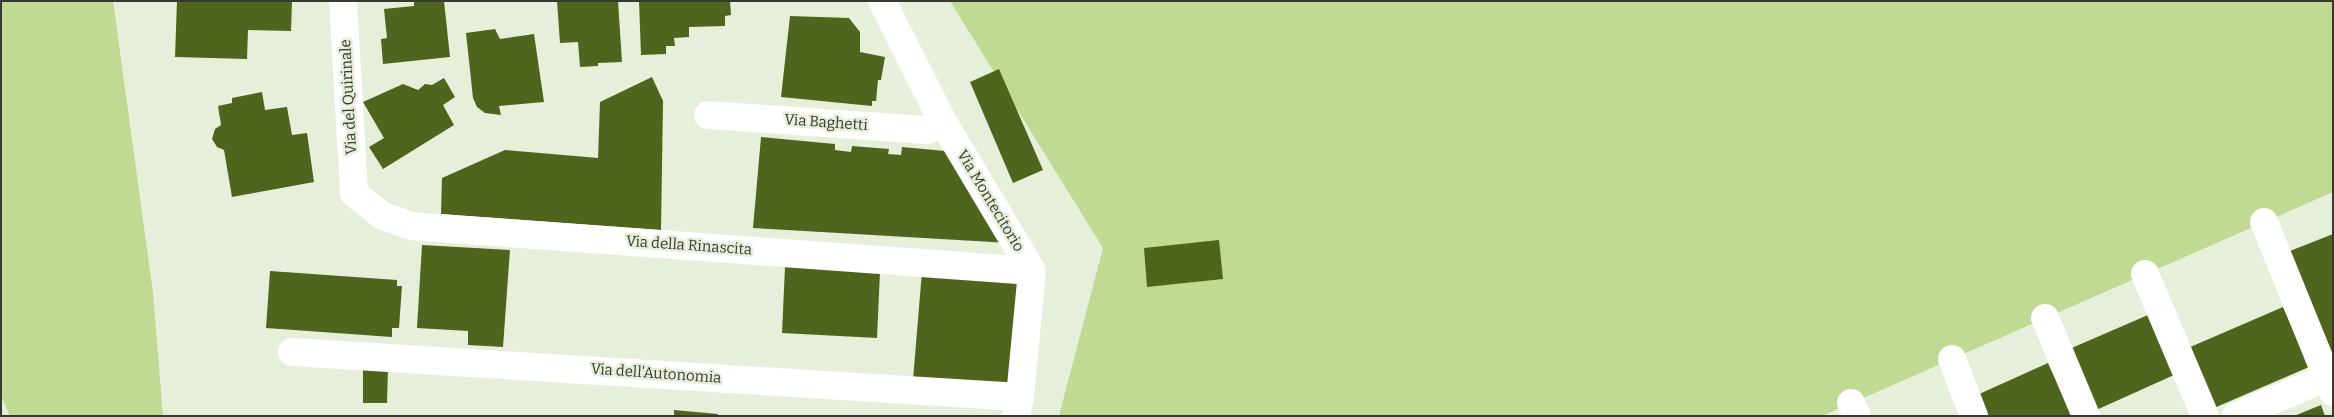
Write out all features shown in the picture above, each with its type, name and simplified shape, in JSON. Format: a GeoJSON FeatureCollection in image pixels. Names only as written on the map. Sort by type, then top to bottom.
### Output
{"type":"FeatureCollection","features":[{"type":"Feature","properties":{"kind":"street","name":"Via del Quirinale"},"geometry":{"type":"LineString","coordinates":[[343,1],[354,194]]}},
{"type":"Feature","properties":{"kind":"street","name":"Via Montecitorio"},"geometry":{"type":"LineString","coordinates":[[882,1],[943,122],[1032,271]]}},
{"type":"Feature","properties":{"kind":"street","name":"Via Baghetti"},"geometry":{"type":"LineString","coordinates":[[708,115],[928,130],[943,122]]}},
{"type":"Feature","properties":{"kind":"street","name":"Via della Rinascita"},"geometry":{"type":"LineString","coordinates":[[354,194],[381,215],[412,226],[1032,271]]}},
{"type":"Feature","properties":{"kind":"street"},"geometry":{"type":"LineString","coordinates":[[2236,416],[2331,381],[2264,222]]}},
{"type":"Feature","properties":{"kind":"street"},"geometry":{"type":"LineString","coordinates":[[1018,406],[1032,271]]}},
{"type":"Feature","properties":{"kind":"street"},"geometry":{"type":"LineString","coordinates":[[2144,274],[2205,416]]}},
{"type":"Feature","properties":{"kind":"street"},"geometry":{"type":"LineString","coordinates":[[2044,318],[2086,416]]}},
{"type":"Feature","properties":{"kind":"street","name":"Via dell'Autonomia"},"geometry":{"type":"LineString","coordinates":[[292,352],[1018,406]]}},
{"type":"Feature","properties":{"kind":"street"},"geometry":{"type":"LineString","coordinates":[[1952,359],[1974,416]]}},
{"type":"Feature","properties":{"kind":"green space"},"geometry":{"type":"Polygon","coordinates":[[[1,1],[113,1],[153,293],[163,416],[10,416],[1,395],[1,1]]]}},
{"type":"Feature","properties":{"kind":"green space"},"geometry":{"type":"Polygon","coordinates":[[[950,1],[2333,1],[2333,192],[1822,416],[1059,416],[1103,248],[950,1]]]}},
{"type":"Feature","properties":{"kind":"building"},"geometry":{"type":"Polygon","coordinates":[[[177,1],[292,1],[291,31],[248,30],[247,59],[175,57],[177,1]]]}},
{"type":"Feature","properties":{"kind":"building"},"geometry":{"type":"Polygon","coordinates":[[[414,1],[444,1],[450,57],[383,64],[381,39],[387,38],[384,9],[414,6],[414,1]]]}},
{"type":"Feature","properties":{"kind":"building"},"geometry":{"type":"Polygon","coordinates":[[[557,1],[618,1],[622,62],[598,63],[598,66],[580,67],[578,42],[560,43],[557,1]]]}},
{"type":"Feature","properties":{"kind":"building"},"geometry":{"type":"Polygon","coordinates":[[[639,1],[730,1],[731,15],[725,16],[725,26],[689,27],[689,37],[674,38],[675,46],[666,46],[666,54],[641,55],[639,1]]]}},
{"type":"Feature","properties":{"kind":"building"},"geometry":{"type":"Polygon","coordinates":[[[790,16],[849,18],[860,32],[860,52],[885,57],[881,80],[878,80],[876,101],[872,101],[872,106],[781,97],[790,16]]]}},
{"type":"Feature","properties":{"kind":"building"},"geometry":{"type":"Polygon","coordinates":[[[495,29],[500,39],[534,34],[544,102],[499,106],[501,115],[485,113],[477,107],[473,98],[466,33],[495,29]]]}},
{"type":"Feature","properties":{"kind":"building"},"geometry":{"type":"Polygon","coordinates":[[[999,69],[1043,170],[1013,183],[970,82],[999,69]]]}},
{"type":"Feature","properties":{"kind":"building"},"geometry":{"type":"Polygon","coordinates":[[[652,77],[663,101],[661,230],[441,214],[442,178],[505,150],[598,158],[600,102],[652,77]]]}},
{"type":"Feature","properties":{"kind":"building"},"geometry":{"type":"Polygon","coordinates":[[[444,78],[455,97],[443,105],[454,125],[383,169],[369,147],[384,138],[363,102],[403,84],[418,90],[425,84],[432,85],[444,78]]]}},
{"type":"Feature","properties":{"kind":"building"},"geometry":{"type":"Polygon","coordinates":[[[262,92],[265,110],[287,107],[292,135],[307,133],[314,182],[232,197],[224,150],[217,147],[212,139],[215,129],[221,125],[218,106],[232,103],[232,98],[262,92]]]}},
{"type":"Feature","properties":{"kind":"building"},"geometry":{"type":"Polygon","coordinates":[[[761,137],[835,144],[835,150],[851,152],[852,146],[889,149],[888,154],[901,155],[902,147],[956,152],[1009,243],[753,228],[761,137]]]}},
{"type":"Feature","properties":{"kind":"building"},"geometry":{"type":"Polygon","coordinates":[[[2333,234],[2333,360],[2285,253],[2333,234]]]}},
{"type":"Feature","properties":{"kind":"building"},"geometry":{"type":"Polygon","coordinates":[[[1219,240],[1223,279],[1147,287],[1144,248],[1219,240]]]}},
{"type":"Feature","properties":{"kind":"building"},"geometry":{"type":"Polygon","coordinates":[[[422,245],[510,250],[503,347],[468,345],[468,331],[417,328],[422,245]]]}},
{"type":"Feature","properties":{"kind":"building"},"geometry":{"type":"Polygon","coordinates":[[[785,267],[880,272],[877,338],[782,333],[785,267]]]}},
{"type":"Feature","properties":{"kind":"building"},"geometry":{"type":"Polygon","coordinates":[[[270,271],[397,280],[397,286],[402,286],[399,328],[392,328],[392,337],[266,328],[270,271]]]}},
{"type":"Feature","properties":{"kind":"building"},"geometry":{"type":"Polygon","coordinates":[[[922,271],[1024,279],[1014,389],[913,380],[922,271]]]}},
{"type":"Feature","properties":{"kind":"building"},"geometry":{"type":"Polygon","coordinates":[[[2283,307],[2309,367],[2214,408],[2188,348],[2283,307]]]}},
{"type":"Feature","properties":{"kind":"building"},"geometry":{"type":"Polygon","coordinates":[[[2148,315],[2174,375],[2094,411],[2067,350],[2148,315]]]}},
{"type":"Feature","properties":{"kind":"building"},"geometry":{"type":"Polygon","coordinates":[[[2048,363],[2072,416],[1986,416],[1977,395],[2048,363]]]}},
{"type":"Feature","properties":{"kind":"building"},"geometry":{"type":"Polygon","coordinates":[[[363,367],[388,368],[387,403],[363,403],[363,367]]]}},
{"type":"Feature","properties":{"kind":"building"},"geometry":{"type":"Polygon","coordinates":[[[2321,405],[2325,416],[2294,416],[2321,405]]]}},
{"type":"Feature","properties":{"kind":"building"},"geometry":{"type":"Polygon","coordinates":[[[674,410],[718,414],[718,416],[674,416],[674,410]]]}}]}
